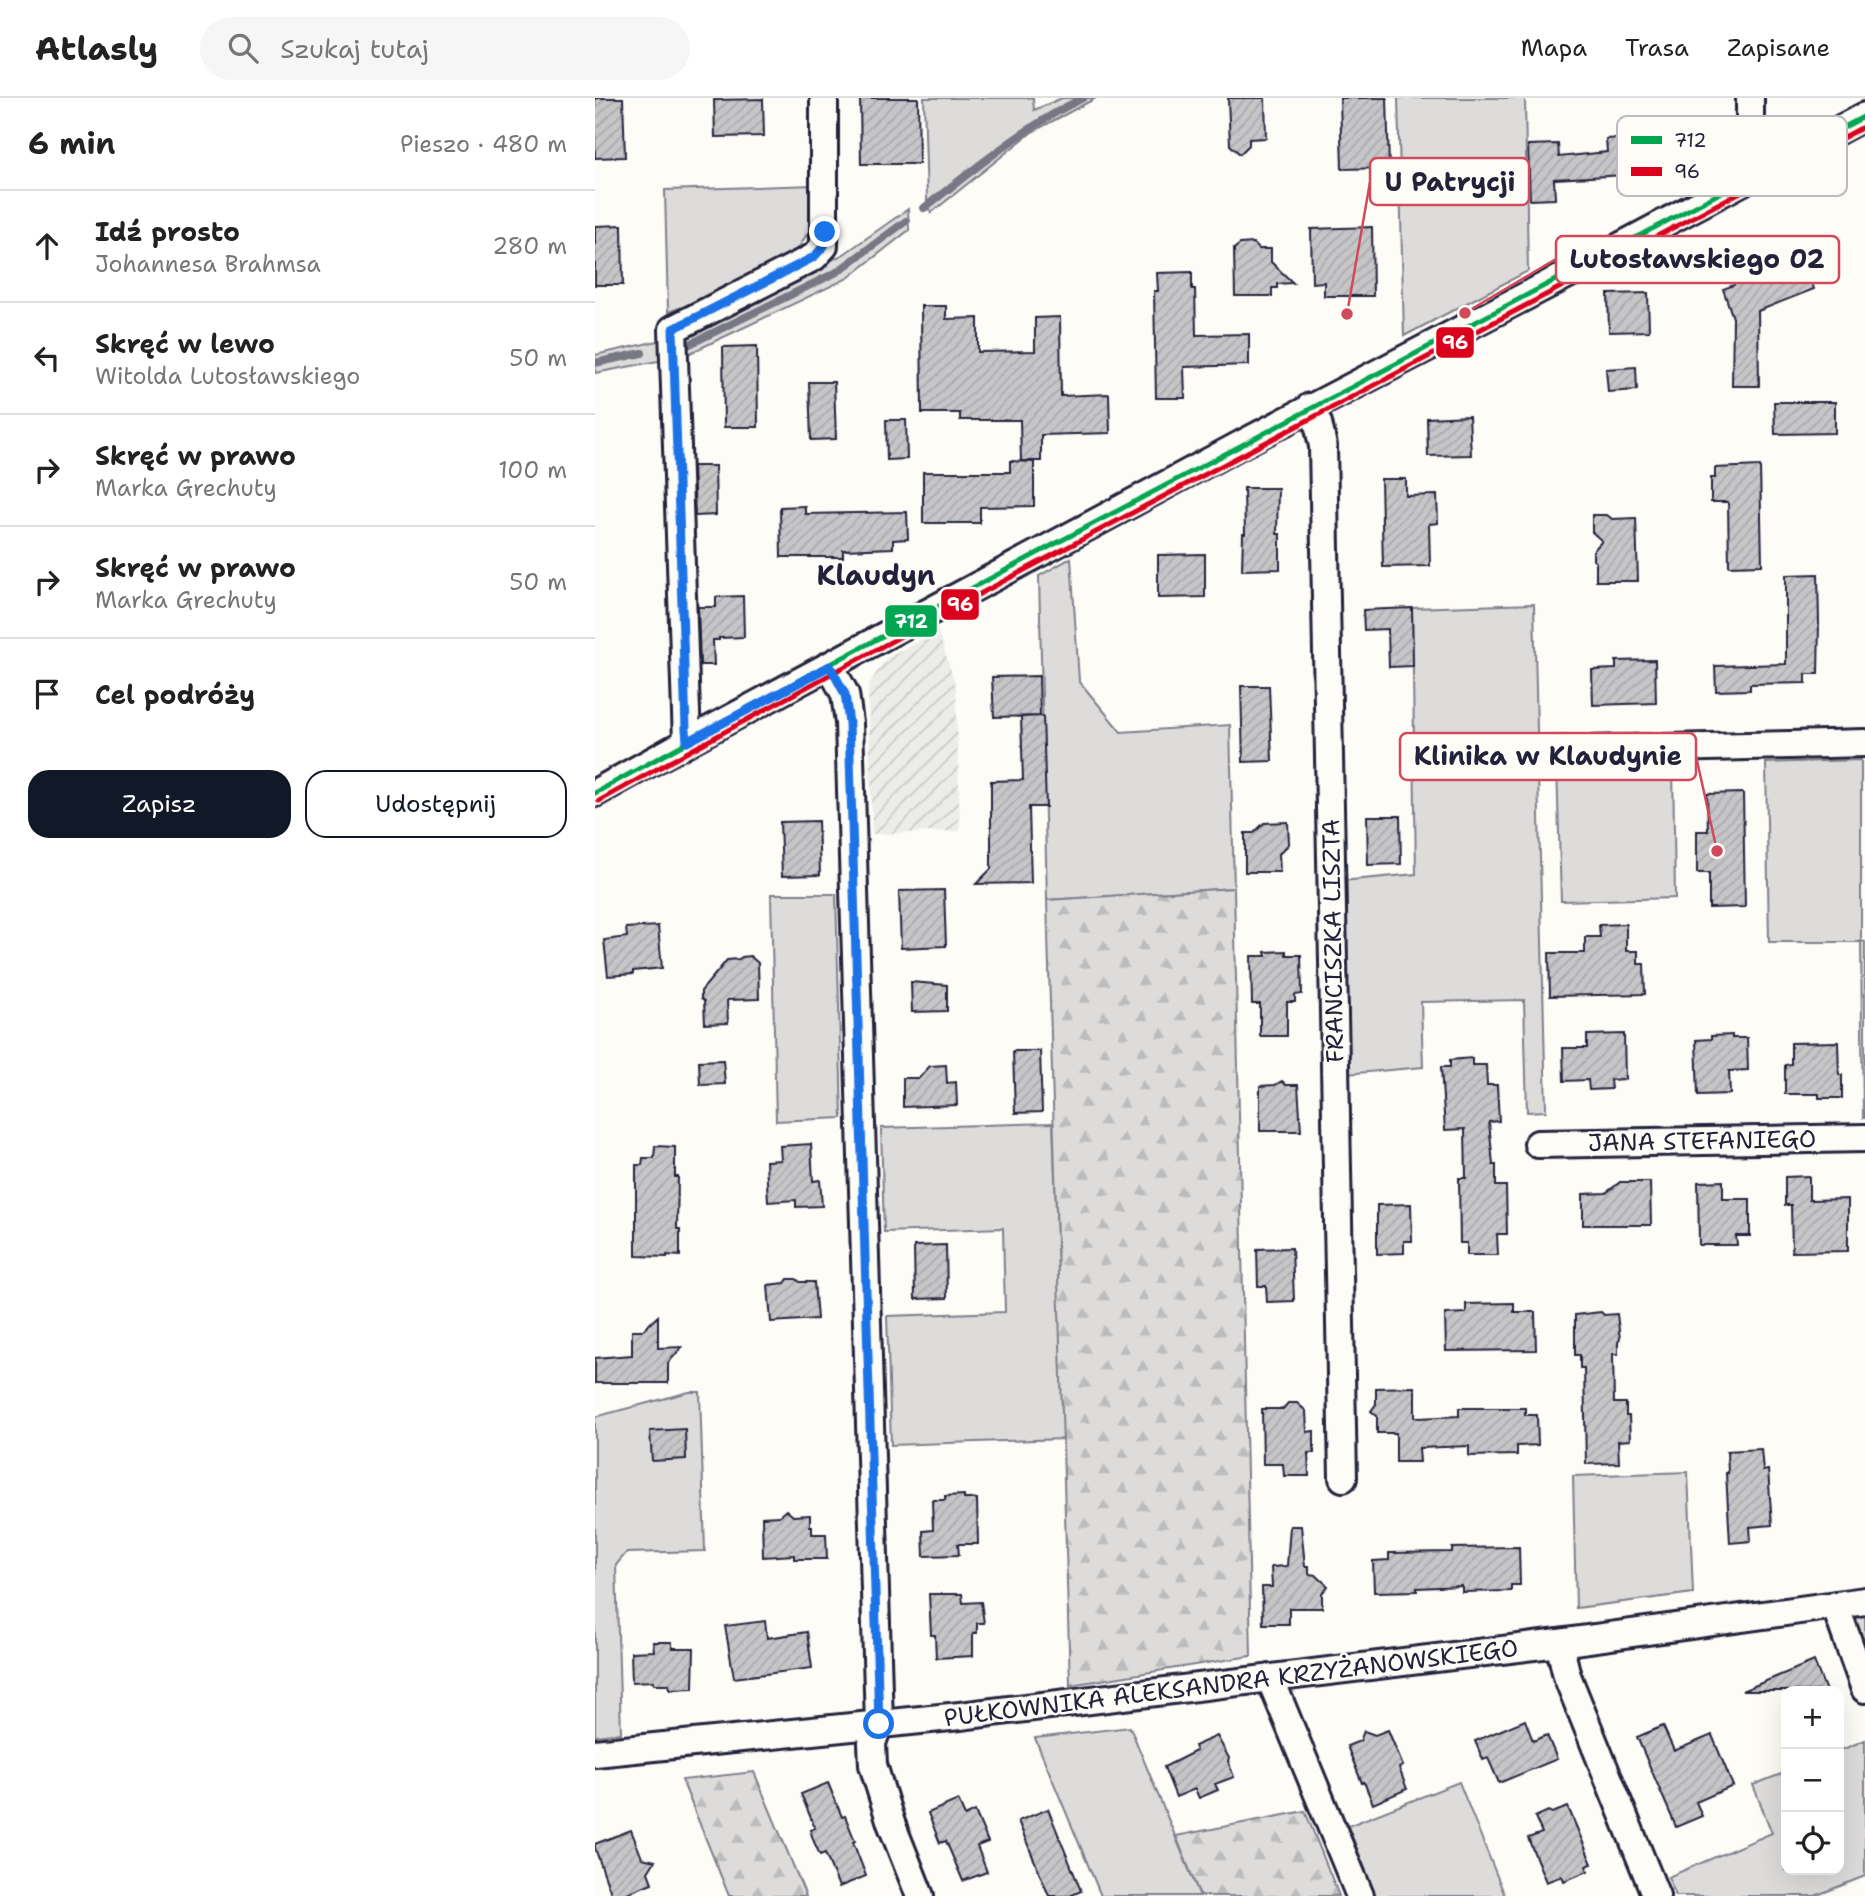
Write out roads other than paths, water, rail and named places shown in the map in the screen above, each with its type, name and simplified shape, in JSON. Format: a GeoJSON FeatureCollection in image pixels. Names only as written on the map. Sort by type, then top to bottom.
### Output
{"type":"FeatureCollection","features":[{"type":"Feature","properties":{"kind":"street"},"geometry":{"type":"LineString","coordinates":[[687,742],[673,329],[814,257],[824,246],[824,98]]}},
{"type":"Feature","properties":{"kind":"street"},"geometry":{"type":"LineString","coordinates":[[1750,98],[1750,116]]}},
{"type":"Feature","properties":{"kind":"street"},"geometry":{"type":"LineString","coordinates":[[1847,126],[1865,116]]}},
{"type":"Feature","properties":{"kind":"street"},"geometry":{"type":"LineString","coordinates":[[595,793],[1310,407],[1716,196]]}},
{"type":"Feature","properties":{"kind":"street","name":"FRANCISZKA LISZTA"},"geometry":{"type":"LineString","coordinates":[[1310,407],[1318,423],[1323,446],[1343,1478]]}},
{"type":"Feature","properties":{"kind":"street"},"geometry":{"type":"LineString","coordinates":[[830,666],[845,694],[849,723],[879,1724],[872,1743],[873,1765],[891,1823],[921,1896]]}},
{"type":"Feature","properties":{"kind":"street"},"geometry":{"type":"LineString","coordinates":[[1550,751],[1865,743]]}},
{"type":"Feature","properties":{"kind":"street","name":"JANA STEFANIEGO"},"geometry":{"type":"LineString","coordinates":[[1538,1144],[1865,1138]]}},
{"type":"Feature","properties":{"kind":"street","name":"PUŁKOWNIKA ALEKSANDRA KRZYŻANOWSKIEGO"},"geometry":{"type":"LineString","coordinates":[[595,1753],[879,1724],[1271,1678],[1559,1643],[1865,1601]]}},
{"type":"Feature","properties":{"kind":"street"},"geometry":{"type":"LineString","coordinates":[[1835,1605],[1865,1689]]}},
{"type":"Feature","properties":{"kind":"street"},"geometry":{"type":"LineString","coordinates":[[1559,1643],[1567,1675],[1656,1896]]}},
{"type":"Feature","properties":{"kind":"street"},"geometry":{"type":"LineString","coordinates":[[1271,1678],[1360,1896]]}},
{"type":"Feature","properties":{"kind":"waterway"},"geometry":{"type":"LineString","coordinates":[[924,208],[1021,135],[1083,98]]}},
{"type":"Feature","properties":{"kind":"waterway"},"geometry":{"type":"LineString","coordinates":[[686,346],[837,272],[906,221]]}},
{"type":"Feature","properties":{"kind":"waterway"},"geometry":{"type":"LineString","coordinates":[[595,363],[642,353]]}},
{"type":"Feature","properties":{"kind":"place","name":"Lutosławskiego 02"},"geometry":{"type":"Point","coordinates":[1465,313]}},
{"type":"Feature","properties":{"kind":"place","name":"U Patrycji"},"geometry":{"type":"Point","coordinates":[1347,314]}},
{"type":"Feature","properties":{"kind":"place","name":"Klinika w Klaudynie"},"geometry":{"type":"Point","coordinates":[1717,851]}},
{"type":"Feature","properties":{"kind":"district","name":"Klaudyn"},"geometry":{"type":"Point","coordinates":[876,575]}}]}
